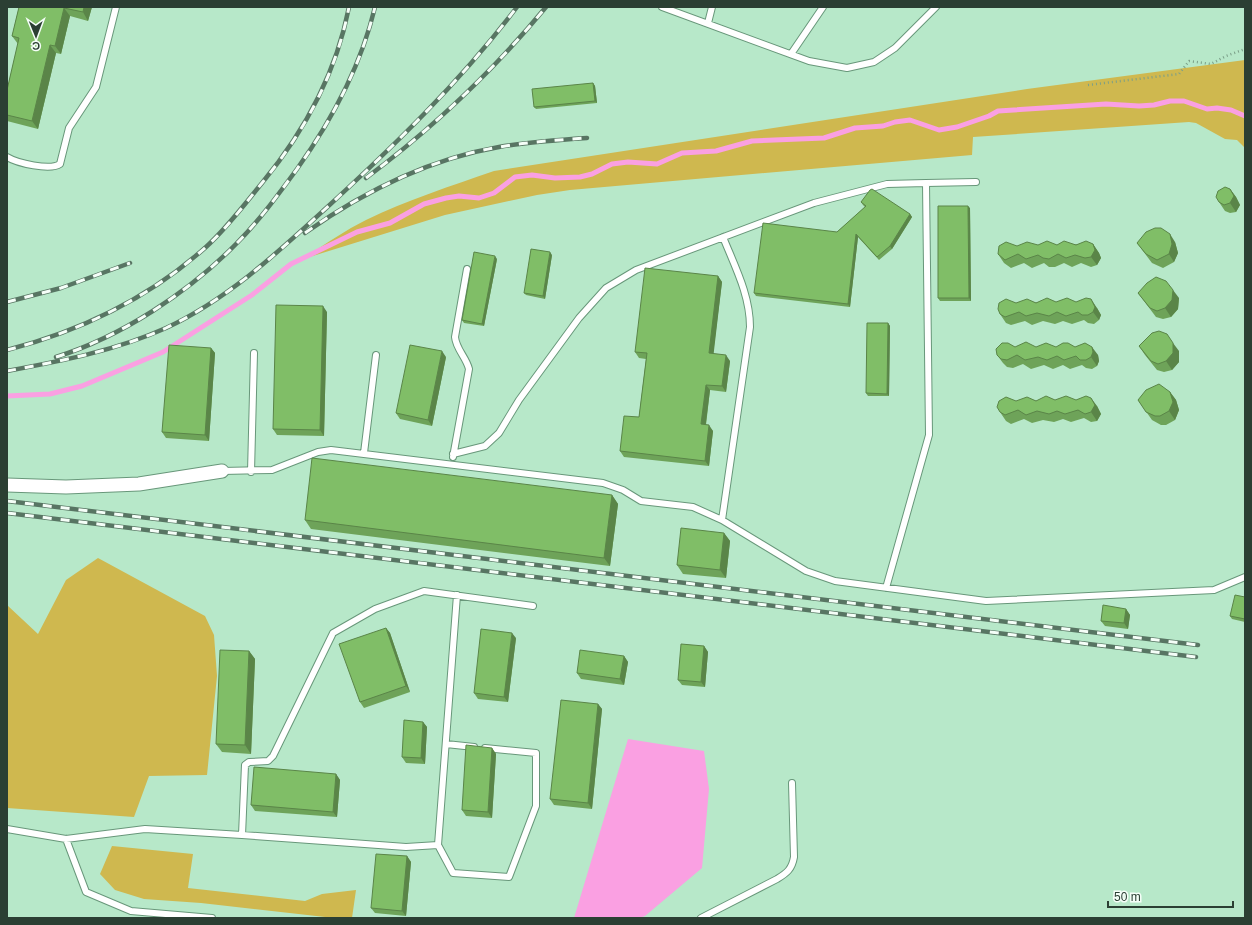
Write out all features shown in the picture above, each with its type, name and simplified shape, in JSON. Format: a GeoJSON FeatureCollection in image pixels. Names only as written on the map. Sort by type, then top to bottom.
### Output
{"type":"FeatureCollection","features":[{"type":"Feature","properties":{"kind":"street"},"geometry":{"type":"LineString","coordinates":[[7,485],[66,487],[123,484],[222,471]]}},
{"type":"Feature","properties":{"kind":"lane"},"geometry":{"type":"LineString","coordinates":[[7,157],[46,168],[55,168],[60,164],[69,128],[96,87],[116,7]]}},
{"type":"Feature","properties":{"kind":"lane"},"geometry":{"type":"LineString","coordinates":[[662,7],[809,61],[847,68],[874,62],[895,48],[936,7]]}},
{"type":"Feature","properties":{"kind":"lane"},"geometry":{"type":"LineString","coordinates":[[708,23],[712,7]]}},
{"type":"Feature","properties":{"kind":"lane"},"geometry":{"type":"LineString","coordinates":[[791,54],[823,7]]}},
{"type":"Feature","properties":{"kind":"lane"},"geometry":{"type":"LineString","coordinates":[[453,454],[485,446],[499,433],[519,400],[579,318],[606,288],[636,270],[821,201],[887,184],[976,182]]}},
{"type":"Feature","properties":{"kind":"lane"},"geometry":{"type":"LineString","coordinates":[[886,588],[929,435],[926,183]]}},
{"type":"Feature","properties":{"kind":"lane"},"geometry":{"type":"LineString","coordinates":[[722,520],[750,327],[750,315],[746,294],[723,237]]}},
{"type":"Feature","properties":{"kind":"lane"},"geometry":{"type":"LineString","coordinates":[[451,464],[469,369],[468,363],[456,344],[455,337],[467,269]]}},
{"type":"Feature","properties":{"kind":"lane"},"geometry":{"type":"LineString","coordinates":[[251,472],[254,353]]}},
{"type":"Feature","properties":{"kind":"lane"},"geometry":{"type":"LineString","coordinates":[[364,453],[376,355]]}},
{"type":"Feature","properties":{"kind":"lane"},"geometry":{"type":"LineString","coordinates":[[222,471],[251,472],[272,470],[318,452],[331,450],[603,483],[623,490],[641,501],[693,508],[722,520],[806,571],[835,582],[986,601],[1214,590],[1245,577]]}},
{"type":"Feature","properties":{"kind":"lane"},"geometry":{"type":"LineString","coordinates":[[242,835],[245,765],[249,762],[268,761],[273,756],[333,633],[375,609],[424,591],[533,606]]}},
{"type":"Feature","properties":{"kind":"lane"},"geometry":{"type":"LineString","coordinates":[[446,744],[536,753],[536,806],[509,877],[453,873],[438,845],[457,595]]}},
{"type":"Feature","properties":{"kind":"lane"},"geometry":{"type":"LineString","coordinates":[[701,918],[786,874],[792,866],[794,857],[792,783]]}},
{"type":"Feature","properties":{"kind":"lane"},"geometry":{"type":"LineString","coordinates":[[7,829],[66,838],[145,829],[406,847],[438,845]]}},
{"type":"Feature","properties":{"kind":"lane"},"geometry":{"type":"LineString","coordinates":[[66,838],[86,892],[131,910],[212,918]]}},
{"type":"Feature","properties":{"kind":"path"},"geometry":{"type":"LineString","coordinates":[[1088,85],[1179,74],[1189,61],[1211,64],[1226,56],[1245,49]]}},
{"type":"Feature","properties":{"kind":"shaded area"},"geometry":{"type":"Polygon","coordinates":[[[1245,60],[1245,148],[1237,140],[1225,139],[1196,123],[1189,122],[973,137],[972,155],[570,190],[537,195],[445,215],[303,259],[334,238],[366,220],[397,206],[494,171],[1027,89],[1245,60]]]}},
{"type":"Feature","properties":{"kind":"shaded area"},"geometry":{"type":"Polygon","coordinates":[[[98,558],[205,616],[214,635],[217,676],[207,775],[149,776],[134,817],[7,808],[7,605],[38,634],[66,580],[98,558]]]}},
{"type":"Feature","properties":{"kind":"shaded area"},"geometry":{"type":"Polygon","coordinates":[[[628,739],[704,751],[709,789],[702,868],[645,916],[639,918],[574,918],[628,739]]]}},
{"type":"Feature","properties":{"kind":"shaded area"},"geometry":{"type":"Polygon","coordinates":[[[112,846],[193,854],[188,888],[305,901],[322,894],[356,890],[352,918],[334,918],[201,903],[144,899],[115,890],[100,874],[112,846]]]}},
{"type":"Feature","properties":{"kind":"building"},"geometry":{"type":"Polygon","coordinates":[[[19,7],[84,7],[83,12],[64,8],[55,46],[50,45],[32,121],[7,115],[7,90],[19,38],[12,36],[19,7]]]}},
{"type":"Feature","properties":{"kind":"building"},"geometry":{"type":"Polygon","coordinates":[[[593,83],[595,101],[534,107],[532,89],[593,83]]]}},
{"type":"Feature","properties":{"kind":"building"},"geometry":{"type":"Polygon","coordinates":[[[1225,187],[1230,189],[1234,196],[1230,203],[1224,205],[1219,202],[1216,197],[1218,191],[1225,187]]]}},
{"type":"Feature","properties":{"kind":"building"},"geometry":{"type":"Polygon","coordinates":[[[872,189],[910,214],[890,246],[877,257],[856,234],[848,304],[754,293],[763,223],[837,232],[866,206],[861,202],[872,189]]]}},
{"type":"Feature","properties":{"kind":"building"},"geometry":{"type":"Polygon","coordinates":[[[938,206],[968,206],[969,298],[938,298],[938,206]]]}},
{"type":"Feature","properties":{"kind":"building"},"geometry":{"type":"Polygon","coordinates":[[[1155,228],[1161,228],[1170,234],[1172,244],[1169,254],[1157,260],[1146,254],[1137,243],[1146,232],[1155,228]]]}},
{"type":"Feature","properties":{"kind":"building"},"geometry":{"type":"Polygon","coordinates":[[[1047,241],[1057,245],[1064,241],[1076,245],[1086,241],[1093,244],[1095,250],[1091,257],[1085,258],[1075,255],[1066,258],[1058,254],[1049,259],[1038,255],[1026,259],[1018,254],[1005,260],[998,254],[999,246],[1006,242],[1017,246],[1027,242],[1038,245],[1047,241]]]}},
{"type":"Feature","properties":{"kind":"building"},"geometry":{"type":"Polygon","coordinates":[[[531,249],[550,252],[543,296],[524,293],[531,249]]]}},
{"type":"Feature","properties":{"kind":"building"},"geometry":{"type":"Polygon","coordinates":[[[474,252],[495,256],[482,324],[462,320],[474,252]]]}},
{"type":"Feature","properties":{"kind":"building"},"geometry":{"type":"Polygon","coordinates":[[[645,268],[718,276],[709,353],[726,355],[722,386],[706,385],[701,424],[709,425],[705,461],[620,451],[624,416],[639,417],[647,353],[635,352],[645,268]]]}},
{"type":"Feature","properties":{"kind":"building"},"geometry":{"type":"Polygon","coordinates":[[[1156,277],[1166,281],[1173,290],[1172,300],[1165,308],[1157,311],[1150,308],[1138,293],[1147,283],[1156,277]]]}},
{"type":"Feature","properties":{"kind":"building"},"geometry":{"type":"Polygon","coordinates":[[[1047,298],[1056,302],[1067,298],[1076,302],[1086,298],[1091,299],[1095,307],[1093,312],[1088,315],[1082,315],[1078,312],[1066,316],[1057,312],[1049,316],[1037,313],[1026,316],[1019,312],[1005,317],[1000,314],[998,309],[999,303],[1006,299],[1016,303],[1027,299],[1036,303],[1047,298]]]}},
{"type":"Feature","properties":{"kind":"building"},"geometry":{"type":"Polygon","coordinates":[[[276,305],[323,306],[320,430],[273,429],[276,305]]]}},
{"type":"Feature","properties":{"kind":"building"},"geometry":{"type":"Polygon","coordinates":[[[867,323],[888,323],[887,394],[866,393],[867,323]]]}},
{"type":"Feature","properties":{"kind":"building"},"geometry":{"type":"Polygon","coordinates":[[[1159,331],[1167,334],[1173,343],[1173,353],[1166,361],[1158,364],[1151,361],[1139,346],[1152,333],[1159,331]]]}},
{"type":"Feature","properties":{"kind":"building"},"geometry":{"type":"Polygon","coordinates":[[[1026,342],[1036,347],[1046,343],[1056,347],[1063,343],[1068,343],[1075,347],[1085,343],[1092,347],[1093,352],[1091,357],[1086,360],[1080,360],[1076,356],[1064,360],[1057,356],[1047,360],[1038,357],[1025,360],[1017,355],[1007,360],[1001,359],[997,355],[996,349],[1002,343],[1008,343],[1015,347],[1026,342]]]}},
{"type":"Feature","properties":{"kind":"building"},"geometry":{"type":"Polygon","coordinates":[[[169,345],[211,348],[205,435],[162,432],[169,345]]]}},
{"type":"Feature","properties":{"kind":"building"},"geometry":{"type":"Polygon","coordinates":[[[410,345],[442,351],[428,420],[396,413],[410,345]]]}},
{"type":"Feature","properties":{"kind":"building"},"geometry":{"type":"Polygon","coordinates":[[[1159,384],[1170,392],[1173,402],[1169,411],[1160,416],[1155,416],[1146,412],[1138,400],[1146,390],[1159,384]]]}},
{"type":"Feature","properties":{"kind":"building"},"geometry":{"type":"Polygon","coordinates":[[[1046,396],[1055,400],[1066,396],[1076,400],[1086,396],[1091,398],[1095,405],[1091,412],[1085,414],[1078,410],[1065,414],[1057,411],[1049,414],[1037,411],[1026,415],[1018,410],[1005,415],[1000,412],[997,407],[999,401],[1006,397],[1016,401],[1027,397],[1036,401],[1046,396]]]}},
{"type":"Feature","properties":{"kind":"building"},"geometry":{"type":"Polygon","coordinates":[[[312,458],[612,495],[604,558],[305,520],[312,458]]]}},
{"type":"Feature","properties":{"kind":"building"},"geometry":{"type":"Polygon","coordinates":[[[681,528],[724,533],[720,570],[677,565],[681,528]]]}},
{"type":"Feature","properties":{"kind":"building"},"geometry":{"type":"Polygon","coordinates":[[[1235,595],[1245,597],[1245,619],[1230,616],[1235,595]]]}},
{"type":"Feature","properties":{"kind":"building"},"geometry":{"type":"Polygon","coordinates":[[[1103,605],[1126,609],[1124,623],[1101,621],[1103,605]]]}},
{"type":"Feature","properties":{"kind":"building"},"geometry":{"type":"Polygon","coordinates":[[[386,628],[406,686],[360,702],[339,644],[386,628]]]}},
{"type":"Feature","properties":{"kind":"building"},"geometry":{"type":"Polygon","coordinates":[[[481,629],[512,633],[504,697],[474,693],[481,629]]]}},
{"type":"Feature","properties":{"kind":"building"},"geometry":{"type":"Polygon","coordinates":[[[681,644],[704,646],[701,682],[678,680],[681,644]]]}},
{"type":"Feature","properties":{"kind":"building"},"geometry":{"type":"Polygon","coordinates":[[[220,650],[249,651],[245,745],[216,744],[220,650]]]}},
{"type":"Feature","properties":{"kind":"building"},"geometry":{"type":"Polygon","coordinates":[[[580,650],[624,656],[620,679],[577,673],[580,650]]]}},
{"type":"Feature","properties":{"kind":"building"},"geometry":{"type":"Polygon","coordinates":[[[561,700],[598,704],[588,803],[550,799],[561,700]]]}},
{"type":"Feature","properties":{"kind":"building"},"geometry":{"type":"Polygon","coordinates":[[[404,720],[423,722],[421,758],[402,757],[404,720]]]}},
{"type":"Feature","properties":{"kind":"building"},"geometry":{"type":"Polygon","coordinates":[[[466,745],[492,748],[488,812],[462,810],[466,745]]]}},
{"type":"Feature","properties":{"kind":"building"},"geometry":{"type":"Polygon","coordinates":[[[254,767],[336,774],[333,812],[251,805],[254,767]]]}},
{"type":"Feature","properties":{"kind":"building"},"geometry":{"type":"Polygon","coordinates":[[[376,854],[407,856],[402,911],[371,908],[376,854]]]}},
{"type":"Feature","properties":{"kind":"waterway"},"geometry":{"type":"LineString","coordinates":[[7,396],[50,394],[82,386],[163,352],[252,295],[291,264],[357,232],[390,223],[424,204],[459,196],[479,198],[494,193],[515,177],[532,175],[555,178],[580,177],[592,174],[612,164],[628,162],[657,164],[682,153],[716,151],[752,141],[824,138],[855,128],[883,126],[895,122],[910,120],[939,130],[957,127],[989,116],[998,111],[1106,104],[1139,106],[1154,105],[1170,101],[1184,101],[1207,109],[1217,108],[1231,110],[1245,116]]}},
{"type":"Feature","properties":{"kind":"railway"},"geometry":{"type":"LineString","coordinates":[[7,350],[61,333],[87,323],[113,310],[161,282],[214,240],[278,163],[305,122],[317,101],[336,55],[349,7]]}},
{"type":"Feature","properties":{"kind":"railway"},"geometry":{"type":"LineString","coordinates":[[56,357],[105,338],[153,311],[176,296],[217,262],[253,226],[297,169],[333,112],[344,92],[362,50],[375,7]]}},
{"type":"Feature","properties":{"kind":"railway"},"geometry":{"type":"LineString","coordinates":[[7,371],[88,354],[147,336],[188,317],[249,276],[287,244],[400,139],[449,88],[517,7]]}},
{"type":"Feature","properties":{"kind":"railway"},"geometry":{"type":"LineString","coordinates":[[366,178],[415,139],[461,98],[505,54],[546,7]]}},
{"type":"Feature","properties":{"kind":"railway"},"geometry":{"type":"LineString","coordinates":[[305,233],[327,218],[373,191],[398,179],[447,160],[473,152],[510,145],[587,138]]}},
{"type":"Feature","properties":{"kind":"railway"},"geometry":{"type":"LineString","coordinates":[[7,302],[61,288],[130,263]]}},
{"type":"Feature","properties":{"kind":"railway"},"geometry":{"type":"LineString","coordinates":[[7,501],[1198,645]]}},
{"type":"Feature","properties":{"kind":"railway"},"geometry":{"type":"LineString","coordinates":[[7,513],[1196,657]]}}]}
